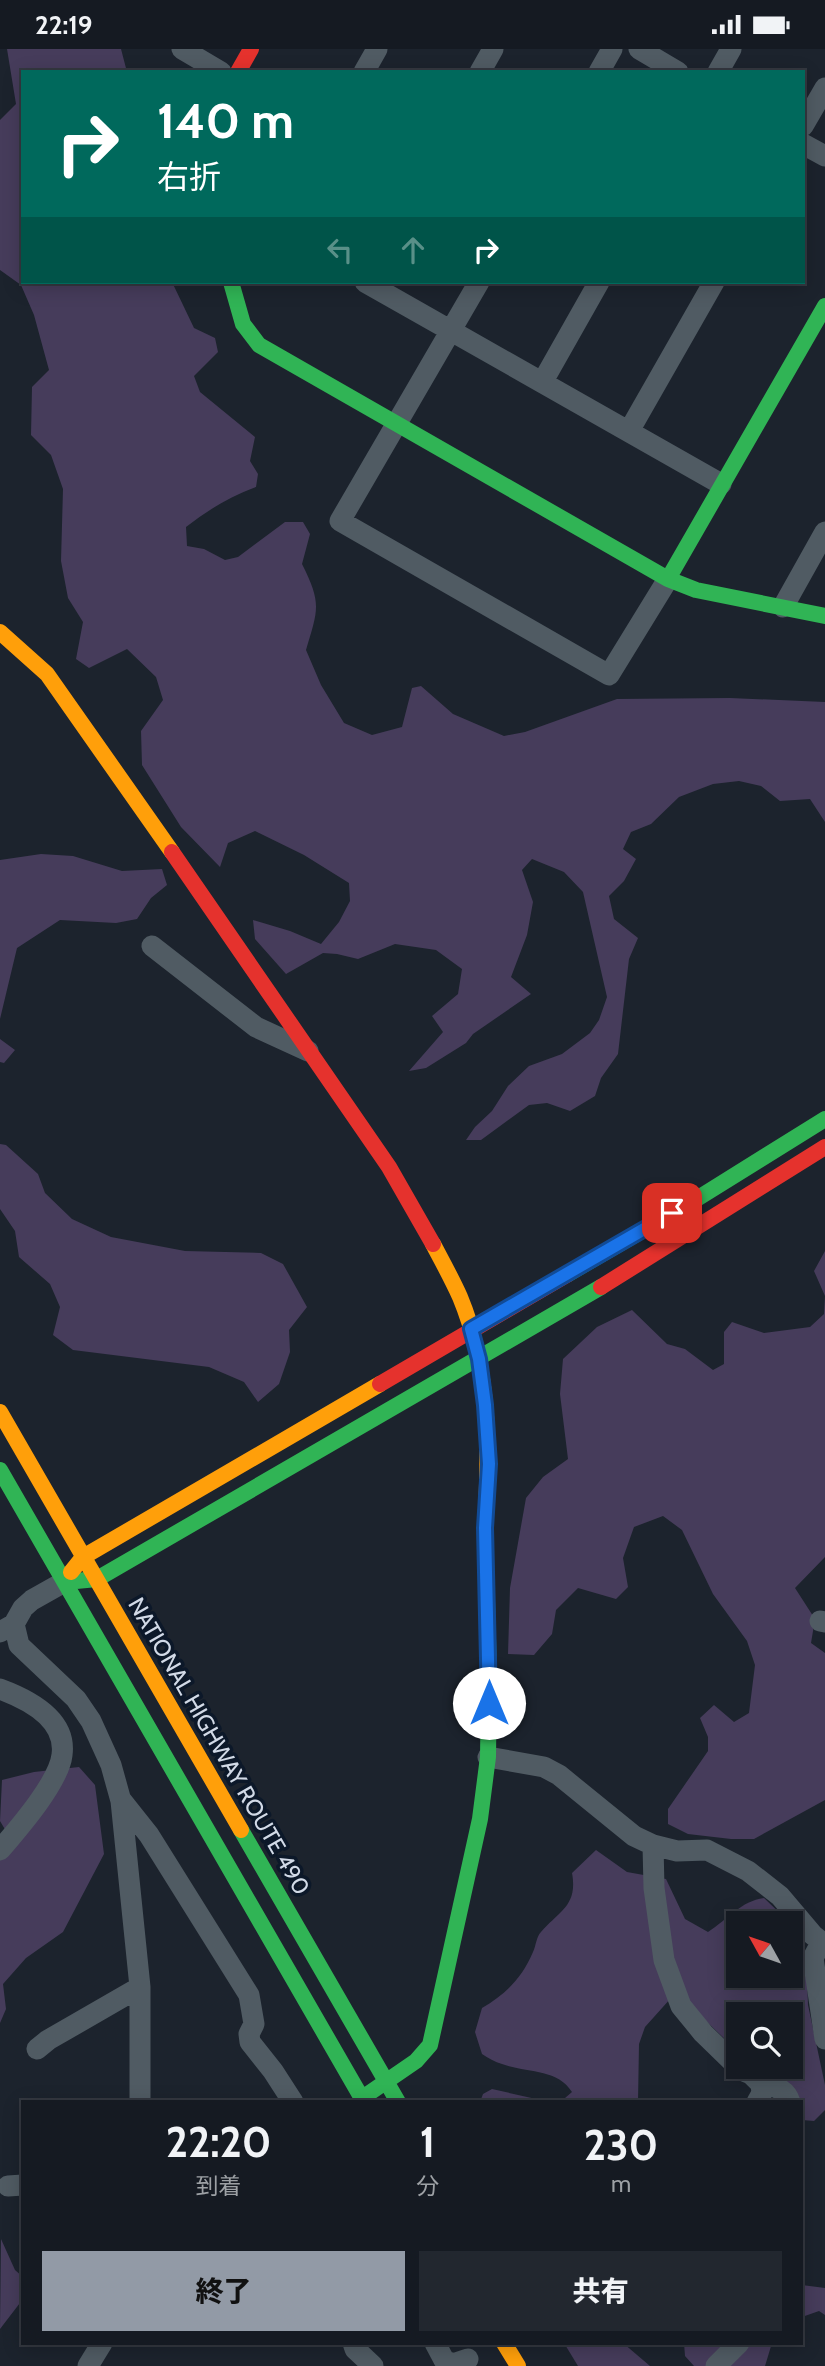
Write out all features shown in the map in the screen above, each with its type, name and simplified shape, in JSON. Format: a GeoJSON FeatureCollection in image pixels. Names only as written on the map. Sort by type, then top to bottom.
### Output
{"type":"FeatureCollection","features":[{"type":"Feature","properties":{"kind":"main road"},"geometry":{"type":"LineString","coordinates":[[239,70],[251,49]]}},
{"type":"Feature","properties":{"kind":"main road"},"geometry":{"type":"LineString","coordinates":[[232,284],[243,327],[249,338],[668,579],[696,590],[825,616]]}},
{"type":"Feature","properties":{"kind":"main road"},"geometry":{"type":"LineString","coordinates":[[668,579],[824,309]]}},
{"type":"Feature","properties":{"kind":"main road"},"geometry":{"type":"LineString","coordinates":[[0,632],[47,674],[61,693],[389,1167],[431,1239],[460,1297],[479,1359],[489,1464],[485,1528],[488,1757],[480,1819],[432,2038],[416,2061],[363,2100],[0,1470]]}},
{"type":"Feature","properties":{"kind":"main road"},"geometry":{"type":"LineString","coordinates":[[64,1582],[83,1557],[695,1200],[825,1119]]}},
{"type":"Feature","properties":{"kind":"main road"},"geometry":{"type":"LineString","coordinates":[[64,1582],[97,1579],[700,1228],[825,1147]]}},
{"type":"Feature","properties":{"kind":"main road","name":"NATIONAL HIGHWAY ROUTE 490"},"geometry":{"type":"LineString","coordinates":[[0,1412],[397,2100]]}},
{"type":"Feature","properties":{"kind":"main road"},"geometry":{"type":"LineString","coordinates":[[505,2345],[518,2366]]}},
{"type":"Feature","properties":{"kind":"street"},"geometry":{"type":"LineString","coordinates":[[183,49],[217,70]]}},
{"type":"Feature","properties":{"kind":"street"},"geometry":{"type":"LineString","coordinates":[[365,70],[377,49]]}},
{"type":"Feature","properties":{"kind":"street"},"geometry":{"type":"LineString","coordinates":[[481,70],[493,49]]}},
{"type":"Feature","properties":{"kind":"street"},"geometry":{"type":"LineString","coordinates":[[600,70],[612,49]]}},
{"type":"Feature","properties":{"kind":"street"},"geometry":{"type":"LineString","coordinates":[[639,49],[675,70]]}},
{"type":"Feature","properties":{"kind":"street"},"geometry":{"type":"LineString","coordinates":[[719,70],[732,49]]}},
{"type":"Feature","properties":{"kind":"street"},"geometry":{"type":"LineString","coordinates":[[805,123],[825,88]]}},
{"type":"Feature","properties":{"kind":"street"},"geometry":{"type":"LineString","coordinates":[[805,145],[825,156]]}},
{"type":"Feature","properties":{"kind":"street"},"geometry":{"type":"LineString","coordinates":[[369,284],[721,484]]}},
{"type":"Feature","properties":{"kind":"street"},"geometry":{"type":"LineString","coordinates":[[478,284],[340,521],[609,675],[668,579]]}},
{"type":"Feature","properties":{"kind":"street"},"geometry":{"type":"LineString","coordinates":[[543,381],[598,284]]}},
{"type":"Feature","properties":{"kind":"street"},"geometry":{"type":"LineString","coordinates":[[629,431],[713,284]]}},
{"type":"Feature","properties":{"kind":"street"},"geometry":{"type":"LineString","coordinates":[[783,607],[825,533]]}},
{"type":"Feature","properties":{"kind":"street"},"geometry":{"type":"LineString","coordinates":[[152,946],[256,1027],[308,1051]]}},
{"type":"Feature","properties":{"kind":"street"},"geometry":{"type":"LineString","coordinates":[[64,1582],[32,1600],[7,1628],[19,1645],[76,1699],[91,1721],[111,1765],[121,1801],[140,1987],[140,2100]]}},
{"type":"Feature","properties":{"kind":"street"},"geometry":{"type":"LineString","coordinates":[[0,1689],[22,1697],[43,1712],[59,1732],[62,1755],[50,1786],[0,1850]]}},
{"type":"Feature","properties":{"kind":"street"},"geometry":{"type":"LineString","coordinates":[[488,1757],[544,1767],[559,1775],[634,1836],[653,1845],[677,1851],[707,1850],[748,1871],[780,1896],[823,1944],[813,1958],[825,2039]]}},
{"type":"Feature","properties":{"kind":"street"},"geometry":{"type":"LineString","coordinates":[[121,1801],[149,1835],[249,1995],[254,2024],[249,2034],[250,2042],[292,2100]]}},
{"type":"Feature","properties":{"kind":"street"},"geometry":{"type":"LineString","coordinates":[[653,1845],[654,1888],[664,1960],[681,2005],[722,2052],[741,2070],[751,2074],[759,2093],[771,2085],[784,2092],[789,2100]]}},
{"type":"Feature","properties":{"kind":"street"},"geometry":{"type":"LineString","coordinates":[[37,2049],[140,1987]]}},
{"type":"Feature","properties":{"kind":"street"},"geometry":{"type":"LineString","coordinates":[[88,2366],[101,2345]]}},
{"type":"Feature","properties":{"kind":"street"},"geometry":{"type":"LineString","coordinates":[[354,2345],[373,2366]]}},
{"type":"Feature","properties":{"kind":"street"},"geometry":{"type":"LineString","coordinates":[[436,2345],[444,2360],[453,2364],[467,2356]]}},
{"type":"Feature","properties":{"kind":"street"},"geometry":{"type":"LineString","coordinates":[[716,2366],[737,2345]]}},
{"type":"Feature","properties":{"kind":"shaded area"},"geometry":{"type":"Polygon","coordinates":[[[7,49],[121,49],[126,70],[21,70],[21,284],[173,284],[194,328],[215,338],[218,352],[194,376],[200,392],[255,437],[250,461],[258,474],[256,487],[219,504],[186,527],[187,546],[204,549],[225,560],[238,557],[285,522],[303,522],[310,534],[302,564],[313,589],[316,607],[306,650],[321,685],[344,723],[372,735],[402,727],[412,688],[421,686],[453,714],[504,736],[525,732],[617,699],[730,698],[825,702],[825,822],[810,799],[780,801],[761,786],[739,781],[713,784],[679,797],[651,824],[631,832],[623,849],[636,859],[624,881],[609,896],[614,919],[638,938],[629,959],[618,1054],[601,1078],[595,1096],[570,1111],[547,1103],[529,1105],[481,1140],[466,1140],[492,1111],[508,1086],[529,1066],[562,1054],[590,1033],[599,1020],[607,997],[583,892],[564,872],[532,859],[522,870],[533,902],[527,935],[511,977],[531,994],[473,1034],[466,1043],[426,1068],[409,1071],[443,1032],[432,1016],[458,994],[462,969],[436,950],[395,944],[358,959],[323,953],[286,974],[255,939],[253,920],[321,944],[339,922],[350,901],[349,883],[304,855],[255,831],[228,843],[220,867],[181,827],[142,765],[141,731],[163,700],[156,677],[127,649],[89,668],[76,659],[83,622],[68,598],[61,561],[63,489],[51,455],[31,435],[32,387],[49,370],[34,315],[21,285],[0,270],[0,120],[16,104],[7,49]]]}},
{"type":"Feature","properties":{"kind":"shaded area"},"geometry":{"type":"Polygon","coordinates":[[[41,854],[73,856],[122,871],[162,869],[167,885],[151,898],[137,919],[116,923],[60,920],[17,948],[0,1019],[0,860],[41,854]]]}},
{"type":"Feature","properties":{"kind":"shaded area"},"geometry":{"type":"Polygon","coordinates":[[[0,1039],[15,1050],[4,1063],[0,1062],[0,1039]]]}},
{"type":"Feature","properties":{"kind":"shaded area"},"geometry":{"type":"Polygon","coordinates":[[[0,1144],[6,1145],[38,1174],[45,1193],[72,1219],[111,1237],[185,1251],[261,1253],[283,1264],[307,1307],[289,1330],[290,1352],[279,1384],[258,1402],[244,1382],[209,1367],[73,1350],[53,1335],[60,1307],[50,1284],[19,1257],[15,1231],[0,1209],[0,1144]]]}},
{"type":"Feature","properties":{"kind":"shaded area"},"geometry":{"type":"Polygon","coordinates":[[[825,1251],[825,1296],[814,1271],[825,1251]]]}},
{"type":"Feature","properties":{"kind":"shaded area"},"geometry":{"type":"Polygon","coordinates":[[[825,1296],[825,1557],[795,1588],[815,1619],[811,1643],[825,1653],[825,1800],[754,1839],[688,1834],[668,1824],[668,1809],[708,1751],[708,1737],[700,1718],[714,1705],[734,1722],[749,1713],[755,1665],[747,1641],[713,1594],[682,1530],[663,1516],[634,1527],[623,1558],[628,1587],[616,1599],[578,1588],[556,1610],[552,1634],[534,1655],[508,1654],[510,1588],[526,1498],[543,1477],[568,1459],[560,1394],[563,1359],[597,1327],[632,1310],[667,1344],[685,1349],[713,1370],[724,1364],[724,1332],[732,1322],[764,1333],[810,1327],[824,1314],[825,1296]]]}},
{"type":"Feature","properties":{"kind":"shaded area"},"geometry":{"type":"Polygon","coordinates":[[[79,1767],[95,1785],[104,1854],[63,1932],[26,1958],[3,1984],[6,2009],[0,2023],[0,1857],[13,1843],[0,1821],[2,1780],[34,1772],[79,1767]]]}},
{"type":"Feature","properties":{"kind":"shaded area"},"geometry":{"type":"Polygon","coordinates":[[[596,1850],[627,1872],[666,1879],[685,1919],[708,1932],[726,1918],[726,1988],[803,1988],[803,1959],[808,2005],[825,2085],[825,2110],[814,2121],[803,2120],[803,2100],[779,2100],[780,2079],[803,2079],[803,2002],[726,2002],[726,2040],[708,2023],[671,1998],[645,2027],[639,2044],[638,2100],[481,2100],[483,2094],[492,2089],[536,2099],[565,2098],[572,2092],[566,2084],[550,2075],[511,2067],[482,2054],[475,2032],[482,2008],[506,1991],[518,1977],[529,1961],[539,1934],[570,1901],[572,1873],[596,1850]]]}},
{"type":"Feature","properties":{"kind":"shaded area"},"geometry":{"type":"Polygon","coordinates":[[[764,1898],[778,1911],[736,1911],[748,1903],[764,1898]]]}},
{"type":"Feature","properties":{"kind":"shaded area"},"geometry":{"type":"Polygon","coordinates":[[[1,2239],[15,2270],[21,2275],[21,2302],[0,2329],[1,2239]]]}},
{"type":"Feature","properties":{"kind":"shaded area"},"geometry":{"type":"Polygon","coordinates":[[[803,2285],[825,2288],[825,2315],[819,2311],[803,2317],[803,2285]]]}},
{"type":"Feature","properties":{"kind":"shaded area"},"geometry":{"type":"Polygon","coordinates":[[[565,2345],[625,2345],[650,2366],[578,2366],[565,2345]]]}},
{"type":"Feature","properties":{"kind":"shaded area"},"geometry":{"type":"Polygon","coordinates":[[[684,2345],[771,2345],[765,2366],[694,2366],[685,2356],[684,2345]]]}},
{"type":"Feature","properties":{"kind":"traffic: fast"},"geometry":{"type":"LineString","coordinates":[[232,284],[243,324],[259,345],[668,579],[696,590],[825,616]]}},
{"type":"Feature","properties":{"kind":"traffic: fast"},"geometry":{"type":"LineString","coordinates":[[668,579],[825,306]]}},
{"type":"Feature","properties":{"kind":"traffic: fast"},"geometry":{"type":"LineString","coordinates":[[568,1274],[695,1200],[825,1119]]}},
{"type":"Feature","properties":{"kind":"traffic: fast"},"geometry":{"type":"LineString","coordinates":[[76,1581],[97,1579],[601,1287]]}},
{"type":"Feature","properties":{"kind":"traffic: fast"},"geometry":{"type":"LineString","coordinates":[[0,1470],[363,2100]]}},
{"type":"Feature","properties":{"kind":"traffic: fast"},"geometry":{"type":"LineString","coordinates":[[368,2094],[416,2061],[430,2045],[480,1819],[488,1757],[485,1526]]}},
{"type":"Feature","properties":{"kind":"traffic: fast"},"geometry":{"type":"LineString","coordinates":[[241,1830],[397,2100]]}},
{"type":"Feature","properties":{"kind":"traffic: slow"},"geometry":{"type":"LineString","coordinates":[[0,632],[47,674],[172,852]]}},
{"type":"Feature","properties":{"kind":"traffic: slow"},"geometry":{"type":"LineString","coordinates":[[433,1244],[460,1297],[477,1352],[486,1410],[485,1526]]}},
{"type":"Feature","properties":{"kind":"traffic: slow"},"geometry":{"type":"LineString","coordinates":[[71,1572],[83,1557],[380,1384]]}},
{"type":"Feature","properties":{"kind":"traffic: slow"},"geometry":{"type":"LineString","coordinates":[[0,1412],[241,1830]]}},
{"type":"Feature","properties":{"kind":"traffic: slow"},"geometry":{"type":"LineString","coordinates":[[505,2345],[518,2366]]}},
{"type":"Feature","properties":{"kind":"traffic: jam"},"geometry":{"type":"LineString","coordinates":[[239,70],[251,49]]}},
{"type":"Feature","properties":{"kind":"traffic: jam"},"geometry":{"type":"LineString","coordinates":[[172,852],[389,1167],[433,1244]]}},
{"type":"Feature","properties":{"kind":"traffic: jam"},"geometry":{"type":"LineString","coordinates":[[601,1287],[825,1147]]}},
{"type":"Feature","properties":{"kind":"traffic: jam"},"geometry":{"type":"LineString","coordinates":[[380,1384],[568,1274]]}},
{"type":"Feature","properties":{"kind":"route"},"geometry":{"type":"LineString","coordinates":[[489,1703],[485,1528],[489,1464],[479,1359],[471,1329],[672,1213]]}}]}
